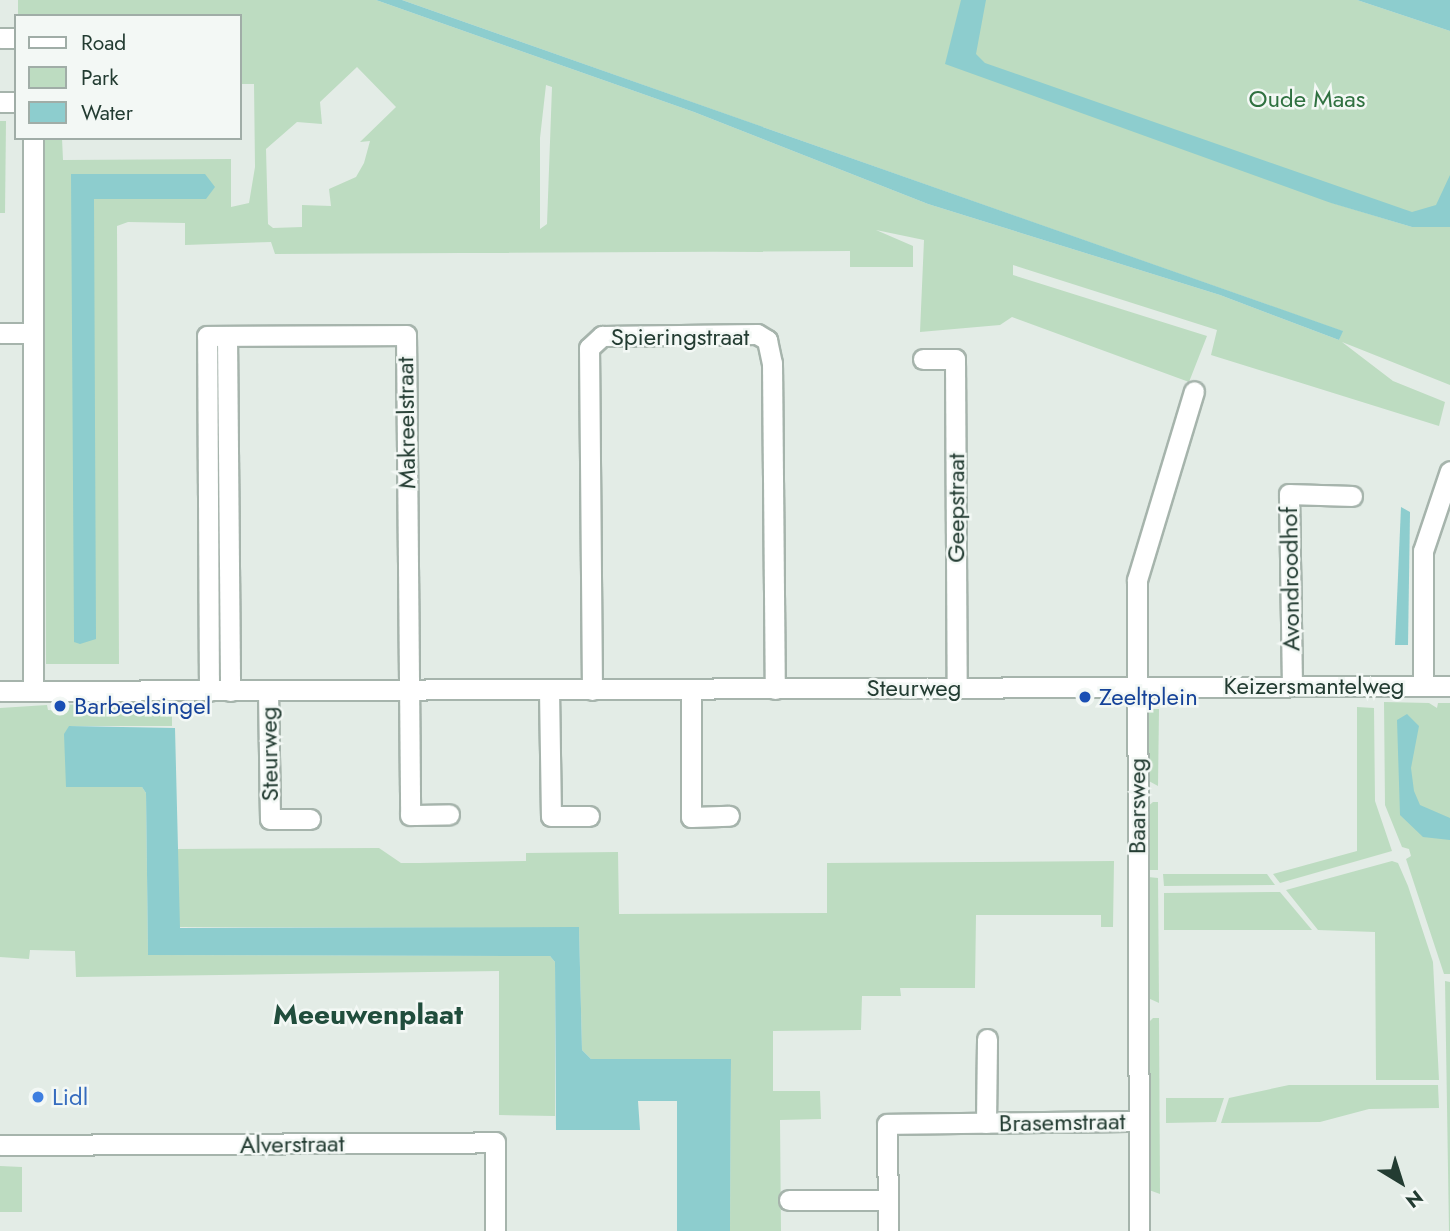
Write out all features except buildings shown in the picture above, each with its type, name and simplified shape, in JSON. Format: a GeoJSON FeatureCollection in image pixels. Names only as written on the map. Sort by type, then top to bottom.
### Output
{"type":"FeatureCollection","features":[{"type":"Feature","properties":{"kind":"street"},"geometry":{"type":"LineString","coordinates":[[33,140],[33,691]]}},
{"type":"Feature","properties":{"kind":"street"},"geometry":{"type":"LineString","coordinates":[[0,333],[33,333]]}},
{"type":"Feature","properties":{"kind":"street","name":"Spieringstraat"},"geometry":{"type":"LineString","coordinates":[[592,690],[589,348],[594,340],[613,335],[757,334],[767,340],[772,363],[775,689]]}},
{"type":"Feature","properties":{"kind":"street","name":"Makreelstraat"},"geometry":{"type":"LineString","coordinates":[[209,691],[207,337],[405,335],[410,690]]}},
{"type":"Feature","properties":{"kind":"street"},"geometry":{"type":"LineString","coordinates":[[227,336],[230,691]]}},
{"type":"Feature","properties":{"kind":"street","name":"Geepstraat"},"geometry":{"type":"LineString","coordinates":[[923,359],[955,359],[957,688]]}},
{"type":"Feature","properties":{"kind":"street","name":"Baarsweg"},"geometry":{"type":"LineString","coordinates":[[1139,1231],[1136,689],[1139,563],[1194,391]]}},
{"type":"Feature","properties":{"kind":"street"},"geometry":{"type":"LineString","coordinates":[[1423,686],[1423,551],[1450,471]]}},
{"type":"Feature","properties":{"kind":"street","name":"Avondroodhof"},"geometry":{"type":"LineString","coordinates":[[1292,686],[1289,494],[1352,496]]}},
{"type":"Feature","properties":{"kind":"street","name":"Keizersmantelweg"},"geometry":{"type":"LineString","coordinates":[[1136,689],[1450,686]]}},
{"type":"Feature","properties":{"kind":"street"},"geometry":{"type":"LineString","coordinates":[[691,689],[691,817],[729,816]]}},
{"type":"Feature","properties":{"kind":"street","name":"Steurweg"},"geometry":{"type":"LineString","coordinates":[[0,691],[1136,689]]}},
{"type":"Feature","properties":{"kind":"street"},"geometry":{"type":"LineString","coordinates":[[410,690],[410,815],[449,814]]}},
{"type":"Feature","properties":{"kind":"street"},"geometry":{"type":"LineString","coordinates":[[549,690],[551,817],[589,816]]}},
{"type":"Feature","properties":{"kind":"street","name":"Steurweg"},"geometry":{"type":"LineString","coordinates":[[268,691],[270,819],[310,820]]}},
{"type":"Feature","properties":{"kind":"street","name":"Brasemstraat"},"geometry":{"type":"LineString","coordinates":[[986,1039],[986,1123]]}},
{"type":"Feature","properties":{"kind":"street","name":"Brasemstraat"},"geometry":{"type":"LineString","coordinates":[[888,1231],[887,1124],[1139,1121]]}},
{"type":"Feature","properties":{"kind":"street","name":"Alverstraat"},"geometry":{"type":"LineString","coordinates":[[0,1145],[495,1142],[495,1231]]}},
{"type":"Feature","properties":{"kind":"street"},"geometry":{"type":"LineString","coordinates":[[789,1200],[888,1200]]}},
{"type":"Feature","properties":{"kind":"green space","name":"Oude Maas"},"geometry":{"type":"Polygon","coordinates":[[[18,0],[376,0],[694,112],[928,204],[1220,295],[1339,340],[1342,331],[402,0],[1357,0],[1450,31],[1450,218],[1329,202],[1412,227],[1450,227],[1450,385],[1342,342],[1393,381],[1445,402],[1439,426],[1211,355],[1217,330],[1013,265],[1013,275],[1207,336],[1189,382],[1012,317],[1000,325],[920,332],[924,240],[876,230],[913,246],[913,267],[850,267],[850,251],[275,254],[271,242],[185,245],[185,223],[128,222],[117,226],[119,664],[46,664],[44,140],[62,140],[63,160],[231,159],[231,207],[249,203],[255,167],[254,84],[242,84],[242,14],[18,14],[18,0]],[[357,67],[320,102],[322,124],[297,122],[266,149],[268,224],[273,228],[302,227],[302,205],[331,206],[329,189],[356,177],[364,163],[370,141],[360,142],[396,107],[357,67]],[[546,85],[540,138],[540,229],[547,224],[552,87],[546,85]],[[71,174],[94,199],[206,199],[204,174],[71,174]]]}},
{"type":"Feature","properties":{"kind":"green space"},"geometry":{"type":"Polygon","coordinates":[[[0,121],[6,121],[5,213],[0,213],[0,121]]]}},
{"type":"Feature","properties":{"kind":"green space"},"geometry":{"type":"Polygon","coordinates":[[[172,701],[172,726],[69,726],[66,787],[142,787],[146,793],[148,955],[550,956],[555,962],[555,1116],[499,1115],[499,971],[76,977],[75,951],[30,950],[29,959],[0,957],[0,708],[47,705],[48,710],[60,711],[60,705],[172,701]]]}},
{"type":"Feature","properties":{"kind":"green space"},"geometry":{"type":"Polygon","coordinates":[[[1384,702],[1429,703],[1437,708],[1438,703],[1450,703],[1450,974],[1444,974],[1406,859],[1411,856],[1409,849],[1402,847],[1385,805],[1384,702]]]}},
{"type":"Feature","properties":{"kind":"green space"},"geometry":{"type":"Polygon","coordinates":[[[1357,707],[1374,708],[1375,801],[1392,851],[1280,883],[1273,874],[1357,851],[1357,707]]]}},
{"type":"Feature","properties":{"kind":"green space"},"geometry":{"type":"Polygon","coordinates":[[[1147,709],[1159,709],[1158,786],[1147,780],[1147,709]]]}},
{"type":"Feature","properties":{"kind":"green space"},"geometry":{"type":"Polygon","coordinates":[[[1158,802],[1158,870],[1148,870],[1147,807],[1158,802]]]}},
{"type":"Feature","properties":{"kind":"green space"},"geometry":{"type":"Polygon","coordinates":[[[379,848],[401,863],[526,861],[526,853],[618,852],[619,914],[827,913],[827,863],[1114,861],[1113,927],[1101,927],[1101,915],[976,915],[975,988],[900,988],[901,996],[862,996],[861,1030],[773,1031],[773,1091],[820,1091],[821,1119],[780,1120],[781,1231],[730,1231],[731,1059],[591,1059],[582,1050],[579,928],[179,927],[176,849],[379,848]]]}},
{"type":"Feature","properties":{"kind":"green space"},"geometry":{"type":"Polygon","coordinates":[[[1392,861],[1398,863],[1408,886],[1433,962],[1439,1080],[1376,1080],[1375,932],[1318,930],[1286,890],[1392,861]]]}},
{"type":"Feature","properties":{"kind":"green space"},"geometry":{"type":"Polygon","coordinates":[[[1163,874],[1267,874],[1275,885],[1164,886],[1163,874]]]}},
{"type":"Feature","properties":{"kind":"green space"},"geometry":{"type":"Polygon","coordinates":[[[1148,877],[1158,878],[1159,1003],[1148,998],[1148,877]]]}},
{"type":"Feature","properties":{"kind":"green space"},"geometry":{"type":"Polygon","coordinates":[[[1280,892],[1312,930],[1164,930],[1164,893],[1280,892]]]}},
{"type":"Feature","properties":{"kind":"green space"},"geometry":{"type":"Polygon","coordinates":[[[1445,981],[1450,982],[1450,1231],[1449,1231],[1445,981]]]}},
{"type":"Feature","properties":{"kind":"green space"},"geometry":{"type":"Polygon","coordinates":[[[1153,1018],[1159,1018],[1160,1194],[1149,1190],[1149,1022],[1153,1018]]]}},
{"type":"Feature","properties":{"kind":"green space"},"geometry":{"type":"Polygon","coordinates":[[[1289,1085],[1438,1085],[1439,1108],[1369,1109],[1320,1122],[1221,1123],[1229,1098],[1289,1085]]]}},
{"type":"Feature","properties":{"kind":"green space"},"geometry":{"type":"Polygon","coordinates":[[[1166,1098],[1224,1098],[1216,1122],[1166,1123],[1166,1098]]]}},
{"type":"Feature","properties":{"kind":"green space"},"geometry":{"type":"Polygon","coordinates":[[[0,1166],[22,1167],[22,1212],[0,1212],[0,1166]]]}},
{"type":"Feature","properties":{"kind":"water"},"geometry":{"type":"Polygon","coordinates":[[[376,0],[402,0],[1343,331],[1339,340],[1220,295],[928,204],[694,112],[376,0]]]}},
{"type":"Feature","properties":{"kind":"water"},"geometry":{"type":"Polygon","coordinates":[[[961,0],[986,0],[976,54],[985,63],[1412,212],[1436,205],[1450,175],[1450,227],[1412,227],[1331,203],[945,64],[961,0]]]}},
{"type":"Feature","properties":{"kind":"water"},"geometry":{"type":"Polygon","coordinates":[[[1357,0],[1450,0],[1450,31],[1357,0]]]}},
{"type":"Feature","properties":{"kind":"water"},"geometry":{"type":"Polygon","coordinates":[[[71,174],[205,174],[215,187],[206,199],[94,199],[96,639],[80,644],[74,642],[71,174]]]}},
{"type":"Feature","properties":{"kind":"water"},"geometry":{"type":"Polygon","coordinates":[[[1401,507],[1410,512],[1408,645],[1395,645],[1401,507]]]}},
{"type":"Feature","properties":{"kind":"water"},"geometry":{"type":"Polygon","coordinates":[[[1407,714],[1419,726],[1411,768],[1414,791],[1420,805],[1450,818],[1450,840],[1423,837],[1400,815],[1397,720],[1407,714]]]}},
{"type":"Feature","properties":{"kind":"water"},"geometry":{"type":"Polygon","coordinates":[[[69,726],[175,728],[180,928],[579,927],[582,1050],[591,1059],[731,1059],[730,1231],[677,1231],[677,1101],[638,1101],[640,1130],[556,1130],[555,962],[550,956],[148,955],[146,793],[142,787],[66,787],[64,734],[69,726]]]}},
{"type":"Feature","properties":{"kind":"place","name":"Zeeltplein"},"geometry":{"type":"Point","coordinates":[1085,697]}},
{"type":"Feature","properties":{"kind":"place","name":"Barbeelsingel"},"geometry":{"type":"Point","coordinates":[60,706]}},
{"type":"Feature","properties":{"kind":"place","name":"Lidl"},"geometry":{"type":"Point","coordinates":[38,1097]}},
{"type":"Feature","properties":{"kind":"district","name":"Meeuwenplaat"},"geometry":{"type":"Point","coordinates":[368,1015]}}]}
